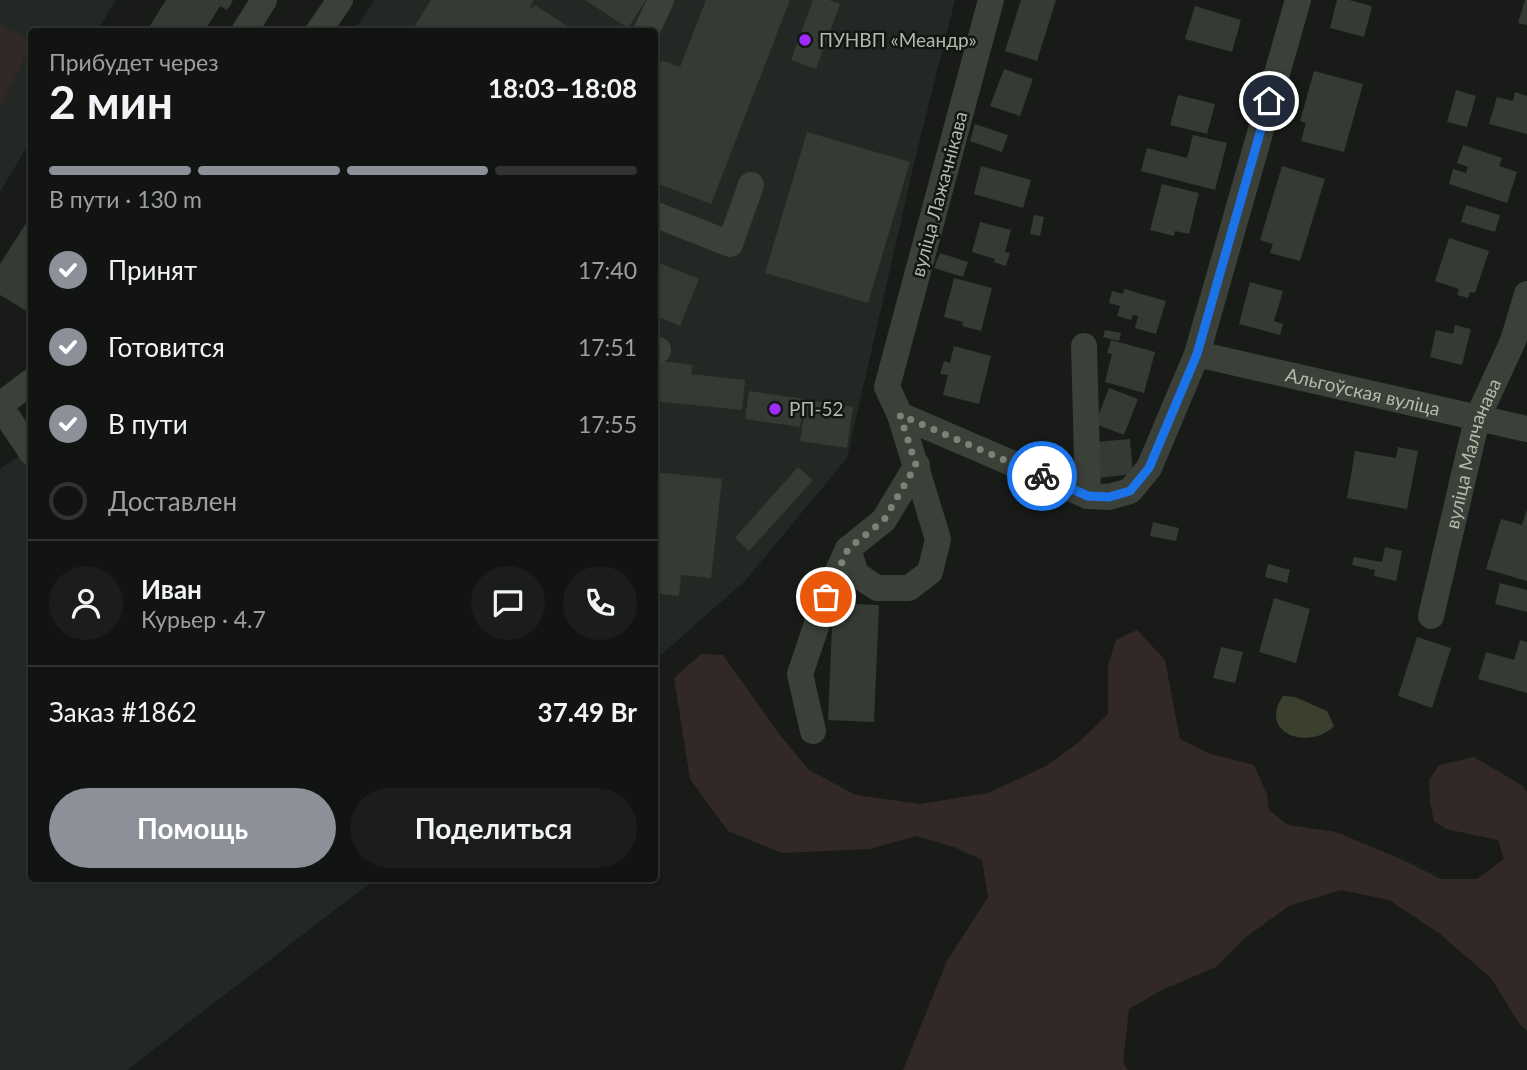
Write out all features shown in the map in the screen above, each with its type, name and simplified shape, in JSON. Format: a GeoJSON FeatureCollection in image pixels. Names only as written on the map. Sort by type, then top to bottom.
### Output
{"type":"FeatureCollection","features":[{"type":"Feature","properties":{"kind":"street"},"geometry":{"type":"LineString","coordinates":[[246,28],[264,0]]}},
{"type":"Feature","properties":{"kind":"street"},"geometry":{"type":"LineString","coordinates":[[321,28],[340,0]]}},
{"type":"Feature","properties":{"kind":"street"},"geometry":{"type":"LineString","coordinates":[[648,28],[661,0]]}},
{"type":"Feature","properties":{"kind":"street","name":"вуліца Лажачнікава"},"geometry":{"type":"LineString","coordinates":[[900,415],[887,387],[991,0]]}},
{"type":"Feature","properties":{"kind":"street"},"geometry":{"type":"LineString","coordinates":[[900,415],[1088,496],[1109,497],[1130,491],[1149,468],[1197,354],[1298,0]]}},
{"type":"Feature","properties":{"kind":"street"},"geometry":{"type":"LineString","coordinates":[[658,216],[730,244],[751,186]]}},
{"type":"Feature","properties":{"kind":"street","name":"вуліца Малчанава"},"geometry":{"type":"LineString","coordinates":[[1431,616],[1477,419],[1513,341],[1527,294]]}},
{"type":"Feature","properties":{"kind":"street"},"geometry":{"type":"LineString","coordinates":[[1084,346],[1088,496]]}},
{"type":"Feature","properties":{"kind":"street","name":"Альгоўская вуліца"},"geometry":{"type":"LineString","coordinates":[[1197,354],[1527,429]]}},
{"type":"Feature","properties":{"kind":"street"},"geometry":{"type":"LineString","coordinates":[[28,384],[0,405],[28,447]]}},
{"type":"Feature","properties":{"kind":"street"},"geometry":{"type":"LineString","coordinates":[[848,549],[856,574],[877,588],[909,587],[930,572],[938,539],[900,415]]}},
{"type":"Feature","properties":{"kind":"street"},"geometry":{"type":"LineString","coordinates":[[813,731],[800,674],[826,597],[848,549],[884,520],[916,465]]}},
{"type":"Feature","properties":{"kind":"shaded area"},"geometry":{"type":"Polygon","coordinates":[[[0,0],[116,0],[99,28],[28,28],[28,145],[0,192],[0,0]]]}},
{"type":"Feature","properties":{"kind":"shaded area"},"geometry":{"type":"Polygon","coordinates":[[[374,0],[955,0],[917,151],[847,458],[745,581],[658,657],[658,28],[356,28],[374,0]]]}},
{"type":"Feature","properties":{"kind":"shaded area"},"geometry":{"type":"Polygon","coordinates":[[[0,25],[28,39],[28,52],[0,106],[0,25]]]}},
{"type":"Feature","properties":{"kind":"shaded area"},"geometry":{"type":"Polygon","coordinates":[[[28,450],[28,882],[371,882],[127,1070],[0,1070],[0,469],[28,450]]]}},
{"type":"Feature","properties":{"kind":"shaded area"},"geometry":{"type":"Polygon","coordinates":[[[1137,630],[1165,660],[1180,739],[1211,754],[1254,765],[1267,794],[1269,810],[1288,825],[1336,832],[1441,879],[1477,879],[1504,859],[1498,840],[1446,829],[1434,821],[1429,780],[1439,765],[1474,757],[1523,786],[1527,792],[1527,1031],[1519,1023],[1491,978],[1440,934],[1389,900],[1341,890],[1289,906],[1246,937],[1216,967],[1162,990],[1129,1009],[1123,1063],[1128,1070],[903,1070],[947,961],[988,897],[982,860],[954,847],[916,836],[870,849],[782,853],[728,831],[690,779],[674,678],[701,654],[723,655],[780,735],[809,770],[856,795],[920,804],[988,793],[1046,766],[1079,742],[1108,714],[1108,665],[1116,640],[1137,630]]]}},
{"type":"Feature","properties":{"kind":"shaded area"},"geometry":{"type":"Polygon","coordinates":[[[1283,696],[1295,697],[1327,711],[1334,726],[1312,737],[1290,735],[1281,729],[1277,720],[1277,709],[1283,696]]]}},
{"type":"Feature","properties":{"kind":"building"},"geometry":{"type":"Polygon","coordinates":[[[166,0],[233,1],[227,10],[220,6],[206,28],[148,28],[166,0]]]}},
{"type":"Feature","properties":{"kind":"building"},"geometry":{"type":"Polygon","coordinates":[[[431,0],[534,0],[530,7],[532,9],[535,5],[570,28],[414,28],[431,0]]]}},
{"type":"Feature","properties":{"kind":"building"},"geometry":{"type":"Polygon","coordinates":[[[585,0],[646,0],[628,28],[585,0]]]}},
{"type":"Feature","properties":{"kind":"building"},"geometry":{"type":"Polygon","coordinates":[[[706,0],[790,0],[711,204],[658,184],[658,68],[661,60],[680,67],[706,0]]]}},
{"type":"Feature","properties":{"kind":"building"},"geometry":{"type":"Polygon","coordinates":[[[813,0],[829,0],[840,4],[816,69],[791,60],[813,0]]]}},
{"type":"Feature","properties":{"kind":"building"},"geometry":{"type":"Polygon","coordinates":[[[1021,0],[1056,0],[1037,61],[1005,51],[1021,0]]]}},
{"type":"Feature","properties":{"kind":"building"},"geometry":{"type":"Polygon","coordinates":[[[1337,0],[1372,6],[1364,37],[1330,28],[1337,0]]]}},
{"type":"Feature","properties":{"kind":"building"},"geometry":{"type":"Polygon","coordinates":[[[1527,0],[1527,25],[1518,23],[1527,0]]]}},
{"type":"Feature","properties":{"kind":"building"},"geometry":{"type":"Polygon","coordinates":[[[1195,6],[1241,20],[1232,52],[1185,39],[1195,6]]]}},
{"type":"Feature","properties":{"kind":"building"},"geometry":{"type":"Polygon","coordinates":[[[1004,69],[1033,79],[1020,116],[990,106],[1004,69]]]}},
{"type":"Feature","properties":{"kind":"building"},"geometry":{"type":"Polygon","coordinates":[[[1314,71],[1363,84],[1344,152],[1301,141],[1306,123],[1300,121],[1314,71]]]}},
{"type":"Feature","properties":{"kind":"building"},"geometry":{"type":"Polygon","coordinates":[[[1456,90],[1476,96],[1467,127],[1447,122],[1456,90]]]}},
{"type":"Feature","properties":{"kind":"building"},"geometry":{"type":"Polygon","coordinates":[[[1515,92],[1527,96],[1527,134],[1489,124],[1497,97],[1513,101],[1515,92]]]}},
{"type":"Feature","properties":{"kind":"building"},"geometry":{"type":"Polygon","coordinates":[[[1178,95],[1215,104],[1207,134],[1170,125],[1178,95]]]}},
{"type":"Feature","properties":{"kind":"building"},"geometry":{"type":"Polygon","coordinates":[[[975,124],[1008,135],[1002,152],[970,141],[975,124]]]}},
{"type":"Feature","properties":{"kind":"building"},"geometry":{"type":"Polygon","coordinates":[[[807,132],[910,162],[868,303],[765,273],[807,132]]]}},
{"type":"Feature","properties":{"kind":"building"},"geometry":{"type":"Polygon","coordinates":[[[1193,135],[1227,143],[1215,190],[1141,171],[1147,148],[1187,158],[1193,135]]]}},
{"type":"Feature","properties":{"kind":"building"},"geometry":{"type":"Polygon","coordinates":[[[1463,145],[1502,158],[1499,166],[1517,172],[1507,203],[1449,184],[1453,169],[1466,173],[1468,167],[1457,163],[1463,145]]]}},
{"type":"Feature","properties":{"kind":"building"},"geometry":{"type":"Polygon","coordinates":[[[981,166],[1031,180],[1023,208],[974,194],[981,166]]]}},
{"type":"Feature","properties":{"kind":"building"},"geometry":{"type":"Polygon","coordinates":[[[1282,166],[1325,179],[1300,261],[1270,253],[1273,244],[1260,240],[1282,166]]]}},
{"type":"Feature","properties":{"kind":"building"},"geometry":{"type":"Polygon","coordinates":[[[1162,184],[1199,193],[1189,234],[1175,231],[1174,236],[1150,230],[1162,184]]]}},
{"type":"Feature","properties":{"kind":"building"},"geometry":{"type":"Polygon","coordinates":[[[1466,205],[1500,215],[1495,232],[1461,222],[1466,205]]]}},
{"type":"Feature","properties":{"kind":"building"},"geometry":{"type":"Polygon","coordinates":[[[1034,215],[1044,217],[1040,236],[1030,234],[1034,215]]]}},
{"type":"Feature","properties":{"kind":"building"},"geometry":{"type":"Polygon","coordinates":[[[28,220],[28,312],[0,295],[0,264],[28,220]]]}},
{"type":"Feature","properties":{"kind":"building"},"geometry":{"type":"Polygon","coordinates":[[[980,222],[1011,230],[1005,252],[1010,253],[1006,266],[994,262],[995,259],[972,252],[980,222]]]}},
{"type":"Feature","properties":{"kind":"building"},"geometry":{"type":"Polygon","coordinates":[[[1449,238],[1489,251],[1475,293],[1470,292],[1468,298],[1457,295],[1459,289],[1435,281],[1449,238]]]}},
{"type":"Feature","properties":{"kind":"building"},"geometry":{"type":"Polygon","coordinates":[[[940,253],[968,262],[963,277],[934,268],[940,253]]]}},
{"type":"Feature","properties":{"kind":"building"},"geometry":{"type":"Polygon","coordinates":[[[658,263],[699,279],[680,326],[658,317],[658,263]]]}},
{"type":"Feature","properties":{"kind":"building"},"geometry":{"type":"Polygon","coordinates":[[[954,278],[992,288],[981,331],[944,317],[954,278]]]}},
{"type":"Feature","properties":{"kind":"building"},"geometry":{"type":"Polygon","coordinates":[[[1250,282],[1283,291],[1274,321],[1283,324],[1280,335],[1239,324],[1250,282]]]}},
{"type":"Feature","properties":{"kind":"building"},"geometry":{"type":"Polygon","coordinates":[[[1124,289],[1166,301],[1156,334],[1135,328],[1138,316],[1133,315],[1131,320],[1117,316],[1120,306],[1109,303],[1112,291],[1123,294],[1124,289]]]}},
{"type":"Feature","properties":{"kind":"building"},"geometry":{"type":"Polygon","coordinates":[[[1455,325],[1471,329],[1462,365],[1430,357],[1436,330],[1453,334],[1455,325]]]}},
{"type":"Feature","properties":{"kind":"building"},"geometry":{"type":"Polygon","coordinates":[[[1105,330],[1121,333],[1119,341],[1103,337],[1105,330]]]}},
{"type":"Feature","properties":{"kind":"building"},"geometry":{"type":"Polygon","coordinates":[[[1111,340],[1155,352],[1144,393],[1105,382],[1112,354],[1107,353],[1111,340]]]}},
{"type":"Feature","properties":{"kind":"building"},"geometry":{"type":"Polygon","coordinates":[[[954,346],[991,356],[979,404],[943,395],[948,375],[940,374],[944,361],[950,363],[954,346]]]}},
{"type":"Feature","properties":{"kind":"building"},"geometry":{"type":"Polygon","coordinates":[[[658,361],[693,365],[691,374],[745,380],[742,410],[658,401],[658,361]]]}},
{"type":"Feature","properties":{"kind":"building"},"geometry":{"type":"Polygon","coordinates":[[[1109,388],[1138,399],[1124,435],[1095,424],[1109,388]]]}},
{"type":"Feature","properties":{"kind":"building","name":"РП-52"},"geometry":{"type":"Polygon","coordinates":[[[749,391],[804,399],[800,427],[745,419],[749,391]]]}},
{"type":"Feature","properties":{"kind":"building"},"geometry":{"type":"Polygon","coordinates":[[[806,400],[853,407],[847,448],[800,441],[806,400]]]}},
{"type":"Feature","properties":{"kind":"building"},"geometry":{"type":"Polygon","coordinates":[[[1130,439],[1133,474],[1098,478],[1095,442],[1130,439]]]}},
{"type":"Feature","properties":{"kind":"building"},"geometry":{"type":"Polygon","coordinates":[[[1398,447],[1418,451],[1407,509],[1347,498],[1355,451],[1396,458],[1398,447]]]}},
{"type":"Feature","properties":{"kind":"building"},"geometry":{"type":"Polygon","coordinates":[[[798,467],[813,480],[749,551],[735,538],[798,467]]]}},
{"type":"Feature","properties":{"kind":"building"},"geometry":{"type":"Polygon","coordinates":[[[658,472],[722,479],[711,578],[681,575],[679,596],[658,593],[658,472]]]}},
{"type":"Feature","properties":{"kind":"building"},"geometry":{"type":"Polygon","coordinates":[[[1527,510],[1527,581],[1486,569],[1501,519],[1522,525],[1527,510]]]}},
{"type":"Feature","properties":{"kind":"building"},"geometry":{"type":"Polygon","coordinates":[[[1153,522],[1179,528],[1176,541],[1150,536],[1153,522]]]}},
{"type":"Feature","properties":{"kind":"building"},"geometry":{"type":"Polygon","coordinates":[[[1385,547],[1402,551],[1396,581],[1374,576],[1375,570],[1352,565],[1354,557],[1382,562],[1385,547]]]}},
{"type":"Feature","properties":{"kind":"building"},"geometry":{"type":"Polygon","coordinates":[[[1268,564],[1290,570],[1287,583],[1265,577],[1268,564]]]}},
{"type":"Feature","properties":{"kind":"building"},"geometry":{"type":"Polygon","coordinates":[[[1500,583],[1527,590],[1527,612],[1495,604],[1500,583]]]}},
{"type":"Feature","properties":{"kind":"building"},"geometry":{"type":"Polygon","coordinates":[[[1274,598],[1310,609],[1296,663],[1259,652],[1274,598]]]}},
{"type":"Feature","properties":{"kind":"building"},"geometry":{"type":"Polygon","coordinates":[[[833,603],[879,605],[874,722],[828,720],[833,603]]]}},
{"type":"Feature","properties":{"kind":"building"},"geometry":{"type":"Polygon","coordinates":[[[1417,637],[1451,648],[1432,708],[1398,696],[1417,637]]]}},
{"type":"Feature","properties":{"kind":"building"},"geometry":{"type":"Polygon","coordinates":[[[1520,640],[1527,642],[1527,693],[1478,679],[1486,652],[1514,660],[1520,640]]]}},
{"type":"Feature","properties":{"kind":"building"},"geometry":{"type":"Polygon","coordinates":[[[1221,647],[1243,652],[1235,683],[1213,678],[1221,647]]]}},
{"type":"Feature","properties":{"kind":"way so far"},"geometry":{"type":"LineString","coordinates":[[826,597],[848,549],[884,520],[916,465],[900,415],[1042,476]]}},
{"type":"Feature","properties":{"kind":"place","name":"ПУНВП «Меандр»"},"geometry":{"type":"Point","coordinates":[805,40]}},
{"type":"Feature","properties":{"kind":"place","name":"РП-52"},"geometry":{"type":"Point","coordinates":[775,409]}},
{"type":"Feature","properties":{"kind":"route"},"geometry":{"type":"LineString","coordinates":[[1042,476],[1088,496],[1109,497],[1130,491],[1149,468],[1197,354],[1269,101]]}}]}
